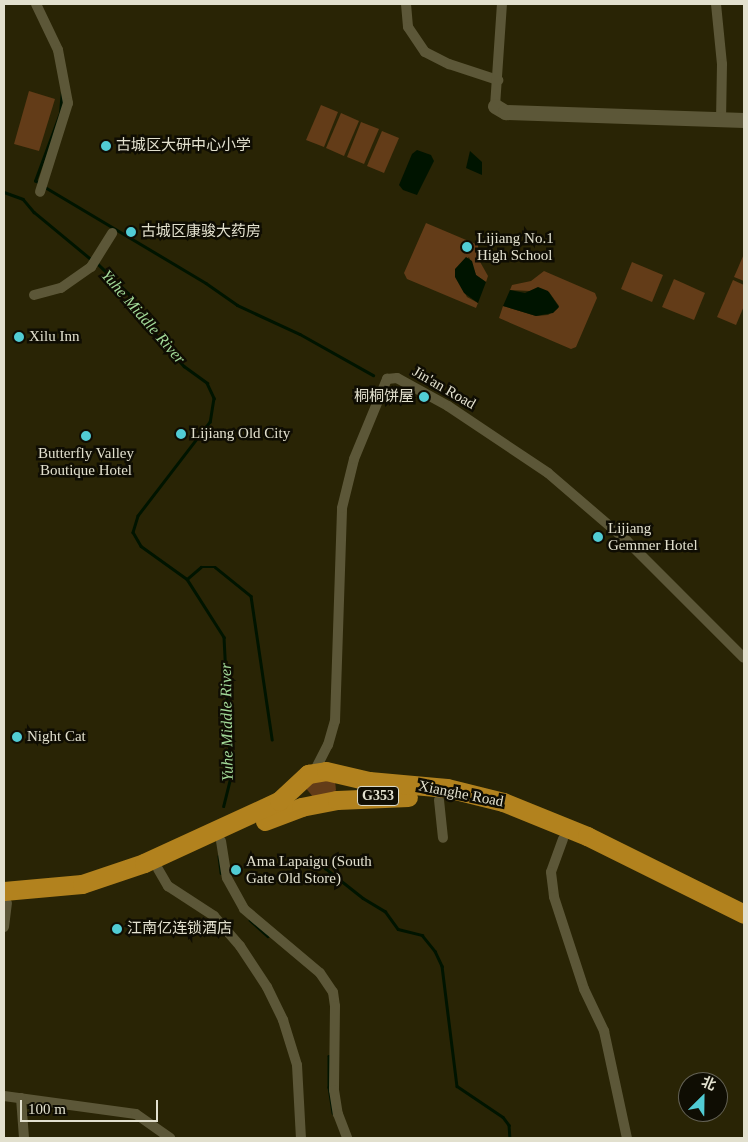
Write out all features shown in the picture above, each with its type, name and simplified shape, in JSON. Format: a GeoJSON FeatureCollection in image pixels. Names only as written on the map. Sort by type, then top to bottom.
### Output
{"type":"FeatureCollection","features":[{"type":"Feature","properties":{"kind":"highway","name":"Xianghe Road"},"geometry":{"type":"LineString","coordinates":[[314,772],[369,781],[447,788],[520,808],[586,836],[744,914]]}},
{"type":"Feature","properties":{"kind":"highway"},"geometry":{"type":"LineString","coordinates":[[5,899],[82,884],[144,863],[279,801],[314,772]]}},
{"type":"Feature","properties":{"kind":"highway"},"geometry":{"type":"LineString","coordinates":[[341,775],[342,799]]}},
{"type":"Feature","properties":{"kind":"highway"},"geometry":{"type":"LineString","coordinates":[[295,787],[297,797],[307,806]]}},
{"type":"Feature","properties":{"kind":"highway","name":"Xianghe Road"},"geometry":{"type":"LineString","coordinates":[[5,899],[85,896],[158,869],[284,812],[342,799],[389,796],[439,800],[499,814],[563,839],[744,928]]}},
{"type":"Feature","properties":{"kind":"street"},"geometry":{"type":"LineString","coordinates":[[36,4],[58,50],[68,103],[40,192]]}},
{"type":"Feature","properties":{"kind":"street"},"geometry":{"type":"LineString","coordinates":[[406,4],[408,27],[425,52],[448,64],[498,80]]}},
{"type":"Feature","properties":{"kind":"street"},"geometry":{"type":"LineString","coordinates":[[502,4],[495,106],[505,112],[744,120]]}},
{"type":"Feature","properties":{"kind":"street"},"geometry":{"type":"LineString","coordinates":[[716,4],[722,64],[721,119]]}},
{"type":"Feature","properties":{"kind":"street"},"geometry":{"type":"LineString","coordinates":[[34,295],[61,288],[91,267],[112,233]]}},
{"type":"Feature","properties":{"kind":"street","name":"Jin'an Road"},"geometry":{"type":"LineString","coordinates":[[314,772],[328,745],[335,720],[339,538],[345,494],[354,459],[387,378],[397,378],[450,407],[548,473],[627,540],[744,658]]}},
{"type":"Feature","properties":{"kind":"street"},"geometry":{"type":"LineString","coordinates":[[439,800],[443,838]]}},
{"type":"Feature","properties":{"kind":"street"},"geometry":{"type":"LineString","coordinates":[[563,839],[551,872],[558,916],[584,989],[604,1031],[627,1138]]}},
{"type":"Feature","properties":{"kind":"street"},"geometry":{"type":"LineString","coordinates":[[221,841],[227,878],[244,909],[320,973],[332,992],[335,1006],[334,1090],[338,1114],[347,1138]]}},
{"type":"Feature","properties":{"kind":"street"},"geometry":{"type":"LineString","coordinates":[[158,869],[168,886],[214,916],[240,946],[267,987],[283,1020],[298,1065],[301,1138]]}},
{"type":"Feature","properties":{"kind":"street"},"geometry":{"type":"LineString","coordinates":[[4,927],[5,899]]}},
{"type":"Feature","properties":{"kind":"street"},"geometry":{"type":"LineString","coordinates":[[4,1096],[136,1114],[170,1138]]}},
{"type":"Feature","properties":{"kind":"street"},"geometry":{"type":"LineString","coordinates":[[21,1098],[24,1138]]}},
{"type":"Feature","properties":{"kind":"shaded area"},"geometry":{"type":"Polygon","coordinates":[[[29,91],[55,99],[39,151],[14,144],[29,91]]]}},
{"type":"Feature","properties":{"kind":"shaded area"},"geometry":{"type":"Polygon","coordinates":[[[321,105],[338,112],[324,147],[306,140],[321,105]]]}},
{"type":"Feature","properties":{"kind":"shaded area"},"geometry":{"type":"Polygon","coordinates":[[[341,113],[359,121],[344,156],[326,148],[341,113]]]}},
{"type":"Feature","properties":{"kind":"shaded area"},"geometry":{"type":"Polygon","coordinates":[[[361,122],[379,129],[364,164],[347,157],[361,122]]]}},
{"type":"Feature","properties":{"kind":"shaded area"},"geometry":{"type":"Polygon","coordinates":[[[382,131],[399,138],[384,173],[367,166],[382,131]]]}},
{"type":"Feature","properties":{"kind":"shaded area"},"geometry":{"type":"Polygon","coordinates":[[[417,150],[431,155],[434,161],[417,195],[403,190],[399,185],[412,154],[417,150]]]}},
{"type":"Feature","properties":{"kind":"shaded area"},"geometry":{"type":"Polygon","coordinates":[[[470,151],[482,162],[482,175],[466,168],[470,151]]]}},
{"type":"Feature","properties":{"kind":"shaded area"},"geometry":{"type":"Polygon","coordinates":[[[426,223],[478,245],[479,260],[488,276],[486,282],[476,275],[469,257],[461,264],[461,286],[467,297],[478,303],[476,308],[407,279],[404,273],[426,223]]]}},
{"type":"Feature","properties":{"kind":"shaded area"},"geometry":{"type":"Polygon","coordinates":[[[744,254],[744,281],[734,277],[744,254]]]}},
{"type":"Feature","properties":{"kind":"shaded area"},"geometry":{"type":"Polygon","coordinates":[[[466,257],[472,261],[476,275],[486,282],[478,303],[464,293],[455,277],[455,269],[466,257]]]}},
{"type":"Feature","properties":{"kind":"shaded area"},"geometry":{"type":"Polygon","coordinates":[[[632,262],[663,275],[652,302],[621,289],[632,262]]]}},
{"type":"Feature","properties":{"kind":"shaded area"},"geometry":{"type":"Polygon","coordinates":[[[544,271],[595,293],[597,298],[576,347],[571,349],[499,318],[503,306],[536,316],[548,315],[557,309],[559,306],[549,292],[510,290],[512,285],[531,281],[544,271]]]}},
{"type":"Feature","properties":{"kind":"shaded area"},"geometry":{"type":"Polygon","coordinates":[[[674,279],[705,293],[694,320],[662,307],[674,279]]]}},
{"type":"Feature","properties":{"kind":"shaded area"},"geometry":{"type":"Polygon","coordinates":[[[733,280],[744,285],[744,306],[736,325],[717,317],[733,280]]]}},
{"type":"Feature","properties":{"kind":"shaded area"},"geometry":{"type":"Polygon","coordinates":[[[538,287],[548,291],[559,307],[553,313],[536,316],[503,306],[510,290],[525,293],[538,287]]]}},
{"type":"Feature","properties":{"kind":"shaded area"},"geometry":{"type":"Polygon","coordinates":[[[309,778],[335,781],[336,790],[333,794],[313,797],[305,787],[309,778]]]}},
{"type":"Feature","properties":{"kind":"waterway"},"geometry":{"type":"LineString","coordinates":[[39,183],[35,181],[60,113],[62,92]]}},
{"type":"Feature","properties":{"kind":"waterway"},"geometry":{"type":"LineString","coordinates":[[45,187],[206,283],[237,305],[300,334],[373,375]]}},
{"type":"Feature","properties":{"kind":"waterway","name":"Yuhe Middle River"},"geometry":{"type":"LineString","coordinates":[[4,192],[23,199],[34,212],[92,260]]}},
{"type":"Feature","properties":{"kind":"waterway","name":"Yuhe Middle River"},"geometry":{"type":"LineString","coordinates":[[97,263],[128,293],[156,335],[184,366],[207,383],[214,398],[210,422],[138,516],[133,532],[141,546],[187,579],[224,637],[231,777],[224,806]]}},
{"type":"Feature","properties":{"kind":"waterway"},"geometry":{"type":"LineString","coordinates":[[187,579],[201,567],[215,567],[251,596],[272,739]]}},
{"type":"Feature","properties":{"kind":"waterway","name":"Yuhe Middle River"},"geometry":{"type":"LineString","coordinates":[[219,856],[221,873]]}},
{"type":"Feature","properties":{"kind":"waterway"},"geometry":{"type":"LineString","coordinates":[[319,858],[325,868],[363,898],[385,911],[398,929],[422,935],[435,951],[442,966],[457,1086],[503,1117],[509,1125],[510,1138]]}},
{"type":"Feature","properties":{"kind":"waterway","name":"Yuhe Middle River"},"geometry":{"type":"LineString","coordinates":[[250,920],[268,936]]}},
{"type":"Feature","properties":{"kind":"waterway","name":"Yuhe Middle River"},"geometry":{"type":"LineString","coordinates":[[329,1056],[329,1087],[333,1113]]}},
{"type":"Feature","properties":{"kind":"place","name":"古城区大研中心小学"},"geometry":{"type":"Point","coordinates":[106,146]}},
{"type":"Feature","properties":{"kind":"place","name":"古城区康骏大药房"},"geometry":{"type":"Point","coordinates":[131,232]}},
{"type":"Feature","properties":{"kind":"place","name":"Lijiang No.1 High School"},"geometry":{"type":"Point","coordinates":[467,247]}},
{"type":"Feature","properties":{"kind":"place","name":"Xilu Inn"},"geometry":{"type":"Point","coordinates":[19,337]}},
{"type":"Feature","properties":{"kind":"place","name":"桐桐饼屋"},"geometry":{"type":"Point","coordinates":[424,397]}},
{"type":"Feature","properties":{"kind":"place","name":"Lijiang Old City"},"geometry":{"type":"Point","coordinates":[181,434]}},
{"type":"Feature","properties":{"kind":"place","name":"Butterfly Valley Boutique Hotel"},"geometry":{"type":"Point","coordinates":[86,436]}},
{"type":"Feature","properties":{"kind":"place","name":"Lijiang Gemmer Hotel"},"geometry":{"type":"Point","coordinates":[598,537]}},
{"type":"Feature","properties":{"kind":"place","name":"Night Cat"},"geometry":{"type":"Point","coordinates":[17,737]}},
{"type":"Feature","properties":{"kind":"place","name":"Ama Lapaigu (South Gate Old Store)"},"geometry":{"type":"Point","coordinates":[236,870]}},
{"type":"Feature","properties":{"kind":"place","name":"江南亿连锁酒店"},"geometry":{"type":"Point","coordinates":[117,929]}}]}
